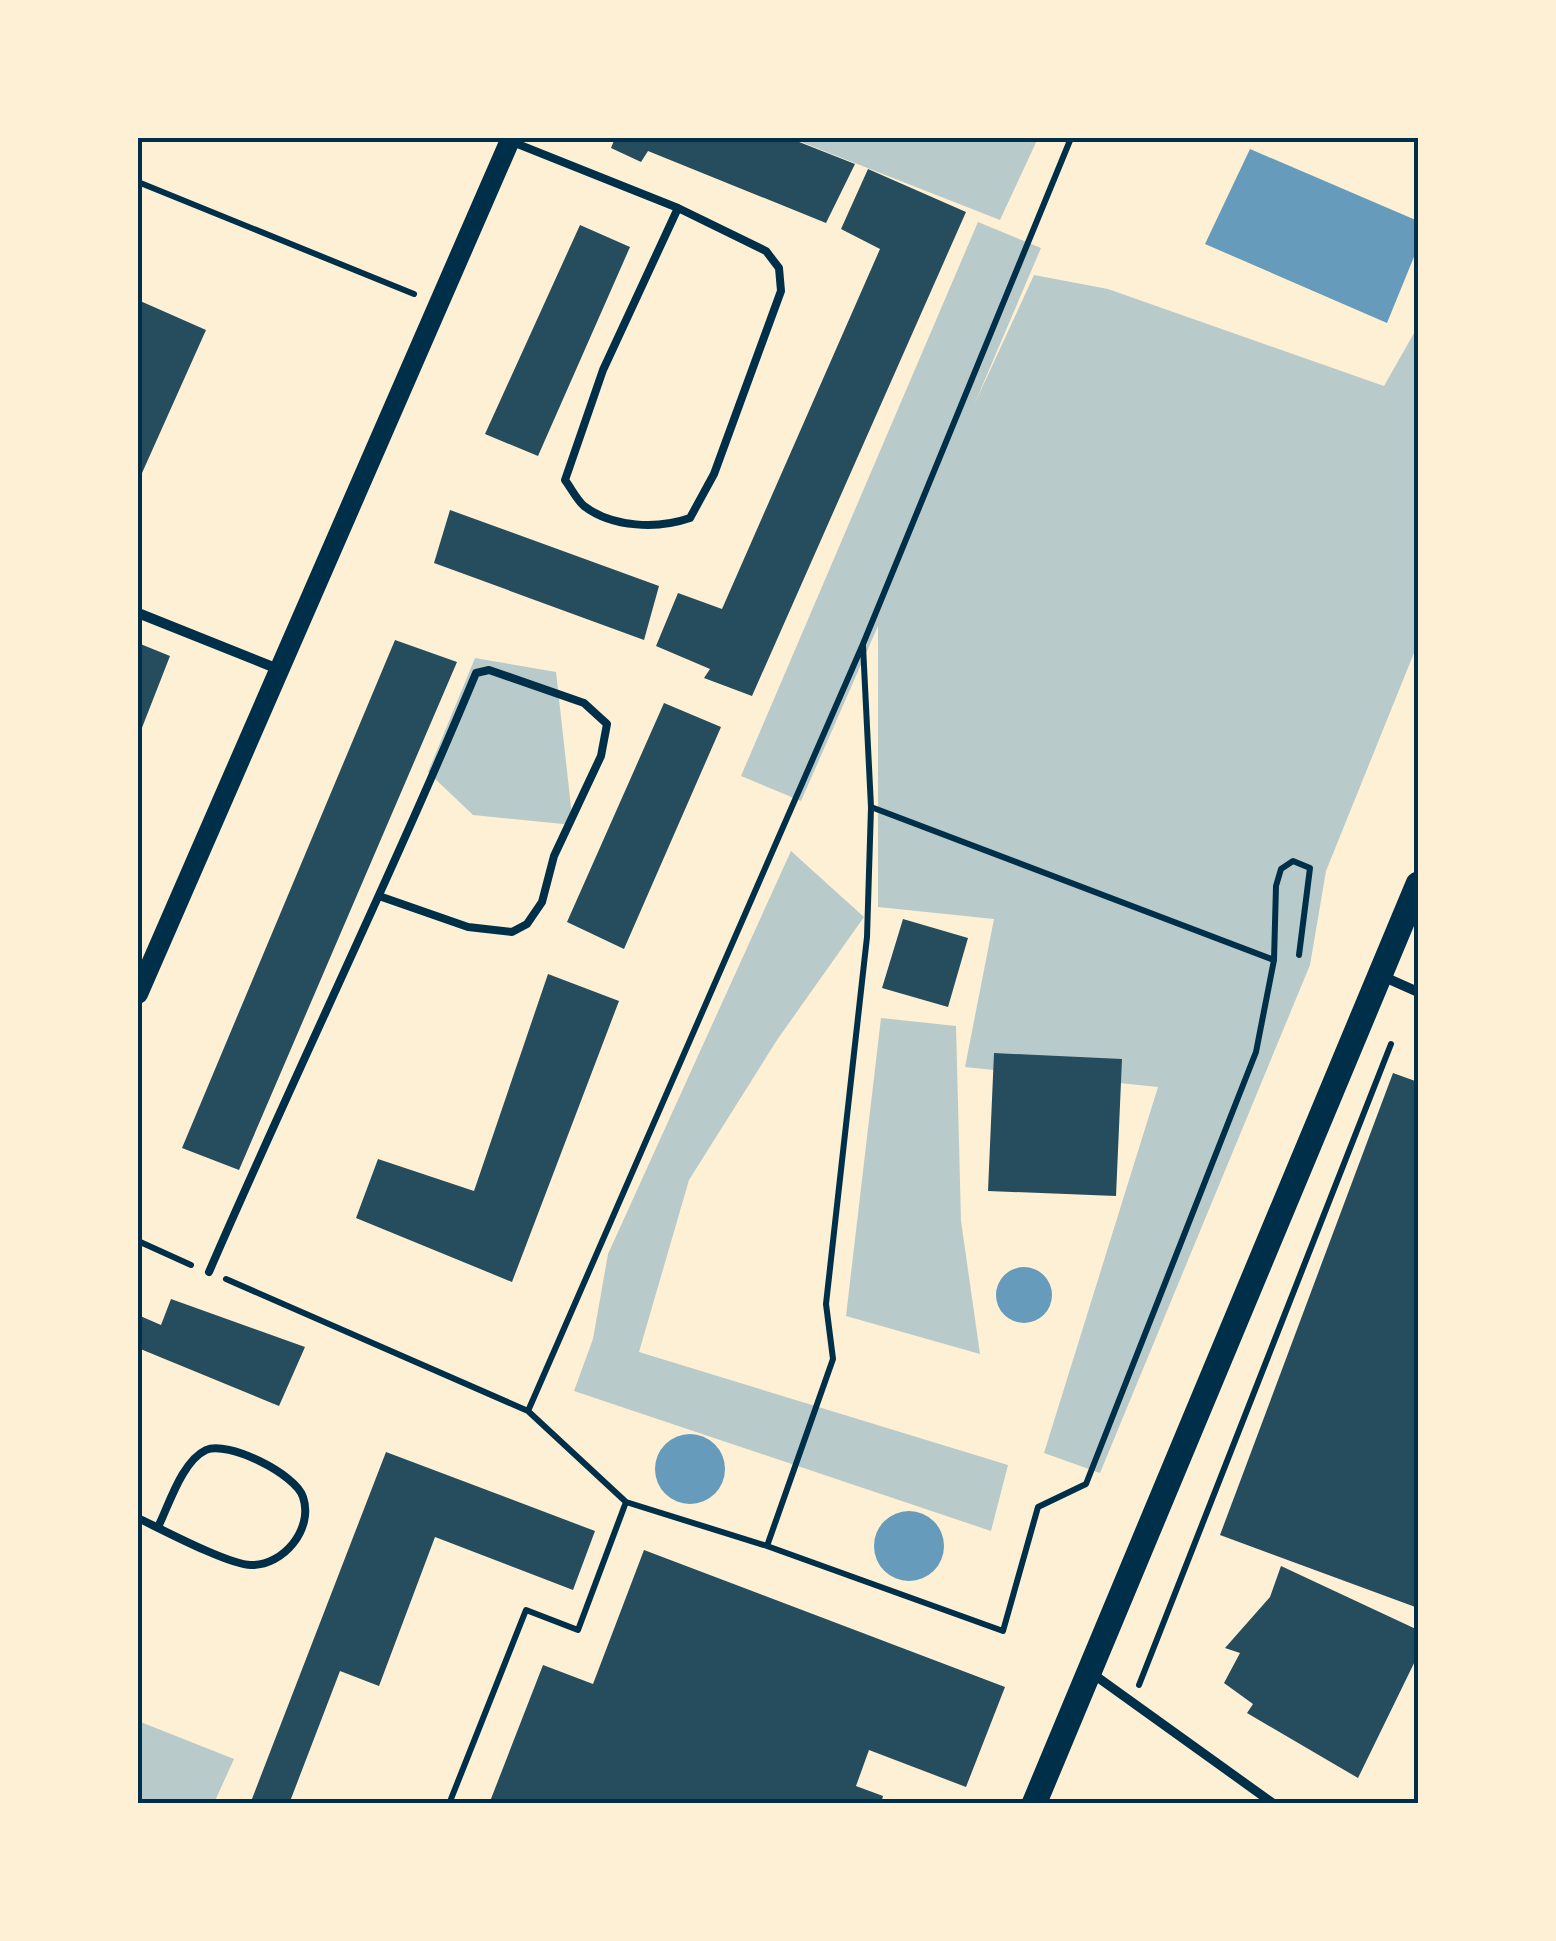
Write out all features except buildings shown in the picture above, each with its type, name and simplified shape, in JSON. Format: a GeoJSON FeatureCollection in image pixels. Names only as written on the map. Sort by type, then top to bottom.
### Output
{"type":"FeatureCollection","features":[{"type":"Feature","properties":{"kind":"main road"},"geometry":{"type":"LineString","coordinates":[[138,994],[510,139]]}},
{"type":"Feature","properties":{"kind":"main road"},"geometry":{"type":"LineString","coordinates":[[1034,1804],[1418,884]]}},
{"type":"Feature","properties":{"kind":"street"},"geometry":{"type":"LineString","coordinates":[[138,613],[278,669]]}},
{"type":"Feature","properties":{"kind":"street"},"geometry":{"type":"LineString","coordinates":[[1381,976],[1418,992]]}},
{"type":"Feature","properties":{"kind":"street"},"geometry":{"type":"LineString","coordinates":[[1088,1670],[1274,1804]]}},
{"type":"Feature","properties":{"kind":"lane"},"geometry":{"type":"LineString","coordinates":[[510,139],[678,208],[766,251],[779,268],[781,291],[714,474],[690,518],[662,528],[624,522],[584,506],[565,480],[603,370],[678,208]]}},
{"type":"Feature","properties":{"kind":"lane"},"geometry":{"type":"LineString","coordinates":[[209,1272],[300,1060],[379,896],[476,673],[489,670],[584,703],[607,724],[601,756],[554,856],[542,902],[527,924],[512,932],[468,927],[379,896]]}},
{"type":"Feature","properties":{"kind":"lane"},"geometry":{"type":"LineString","coordinates":[[138,1518],[158,1527],[248,1566],[274,1562],[288,1552],[304,1519],[304,1498],[294,1481],[262,1464],[230,1448],[208,1448],[193,1458],[158,1527]]}},
{"type":"Feature","properties":{"kind":"path"},"geometry":{"type":"LineString","coordinates":[[528,1411],[863,644],[1070,138]]}},
{"type":"Feature","properties":{"kind":"path"},"geometry":{"type":"LineString","coordinates":[[138,182],[438,304]]}},
{"type":"Feature","properties":{"kind":"path"},"geometry":{"type":"LineString","coordinates":[[767,1546],[833,1359],[826,1304],[867,937],[871,807],[863,644]]}},
{"type":"Feature","properties":{"kind":"path"},"geometry":{"type":"LineString","coordinates":[[871,807],[1274,960]]}},
{"type":"Feature","properties":{"kind":"path"},"geometry":{"type":"LineString","coordinates":[[138,1241],[528,1411],[626,1502],[767,1546],[1003,1631],[1038,1507],[1086,1484],[1256,1052],[1274,960],[1276,886],[1281,869],[1292,861],[1310,868],[1299,955]]}},
{"type":"Feature","properties":{"kind":"path"},"geometry":{"type":"LineString","coordinates":[[1132,1703],[1390,1044]]}},
{"type":"Feature","properties":{"kind":"path"},"geometry":{"type":"LineString","coordinates":[[449,1804],[526,1610],[578,1630],[626,1502]]}},
{"type":"Feature","properties":{"kind":"shaded area"},"geometry":{"type":"Polygon","coordinates":[[[791,138],[1038,138],[1000,220],[791,138]]]}},
{"type":"Feature","properties":{"kind":"shaded area"},"geometry":{"type":"Polygon","coordinates":[[[978,222],[1041,248],[974,405],[1034,275],[1108,289],[1384,386],[1418,326],[1418,643],[1326,871],[1310,965],[1100,1473],[1044,1453],[1158,1087],[965,1067],[994,919],[878,907],[878,626],[801,801],[741,776],[978,222]]]}},
{"type":"Feature","properties":{"kind":"shaded area"},"geometry":{"type":"Polygon","coordinates":[[[475,658],[556,672],[573,825],[473,815],[428,772],[475,658]]]}},
{"type":"Feature","properties":{"kind":"shaded area"},"geometry":{"type":"Polygon","coordinates":[[[791,851],[864,917],[777,1040],[689,1180],[639,1352],[1008,1465],[991,1531],[574,1391],[593,1339],[608,1254],[791,851]]]}},
{"type":"Feature","properties":{"kind":"shaded area"},"geometry":{"type":"Polygon","coordinates":[[[881,1018],[956,1026],[961,1221],[980,1354],[846,1316],[881,1018]]]}},
{"type":"Feature","properties":{"kind":"shaded area"},"geometry":{"type":"Polygon","coordinates":[[[138,1721],[234,1759],[214,1803],[138,1803],[138,1721]]]}},
{"type":"Feature","properties":{"kind":"water"},"geometry":{"type":"Polygon","coordinates":[[[1250,149],[1418,221],[1418,247],[1387,323],[1205,244],[1250,149]]]}},
{"type":"Feature","properties":{"kind":"water"},"geometry":{"type":"Polygon","coordinates":[[[1024,1267],[1044,1275],[1052,1295],[1044,1315],[1024,1323],[1004,1315],[996,1295],[1004,1275],[1024,1267]]]}},
{"type":"Feature","properties":{"kind":"water"},"geometry":{"type":"Polygon","coordinates":[[[690,1434],[715,1444],[725,1469],[715,1494],[690,1504],[665,1494],[655,1469],[665,1444],[690,1434]]]}},
{"type":"Feature","properties":{"kind":"water"},"geometry":{"type":"Polygon","coordinates":[[[909,1511],[934,1521],[944,1546],[934,1571],[909,1581],[884,1571],[874,1546],[884,1521],[909,1511]]]}}]}
